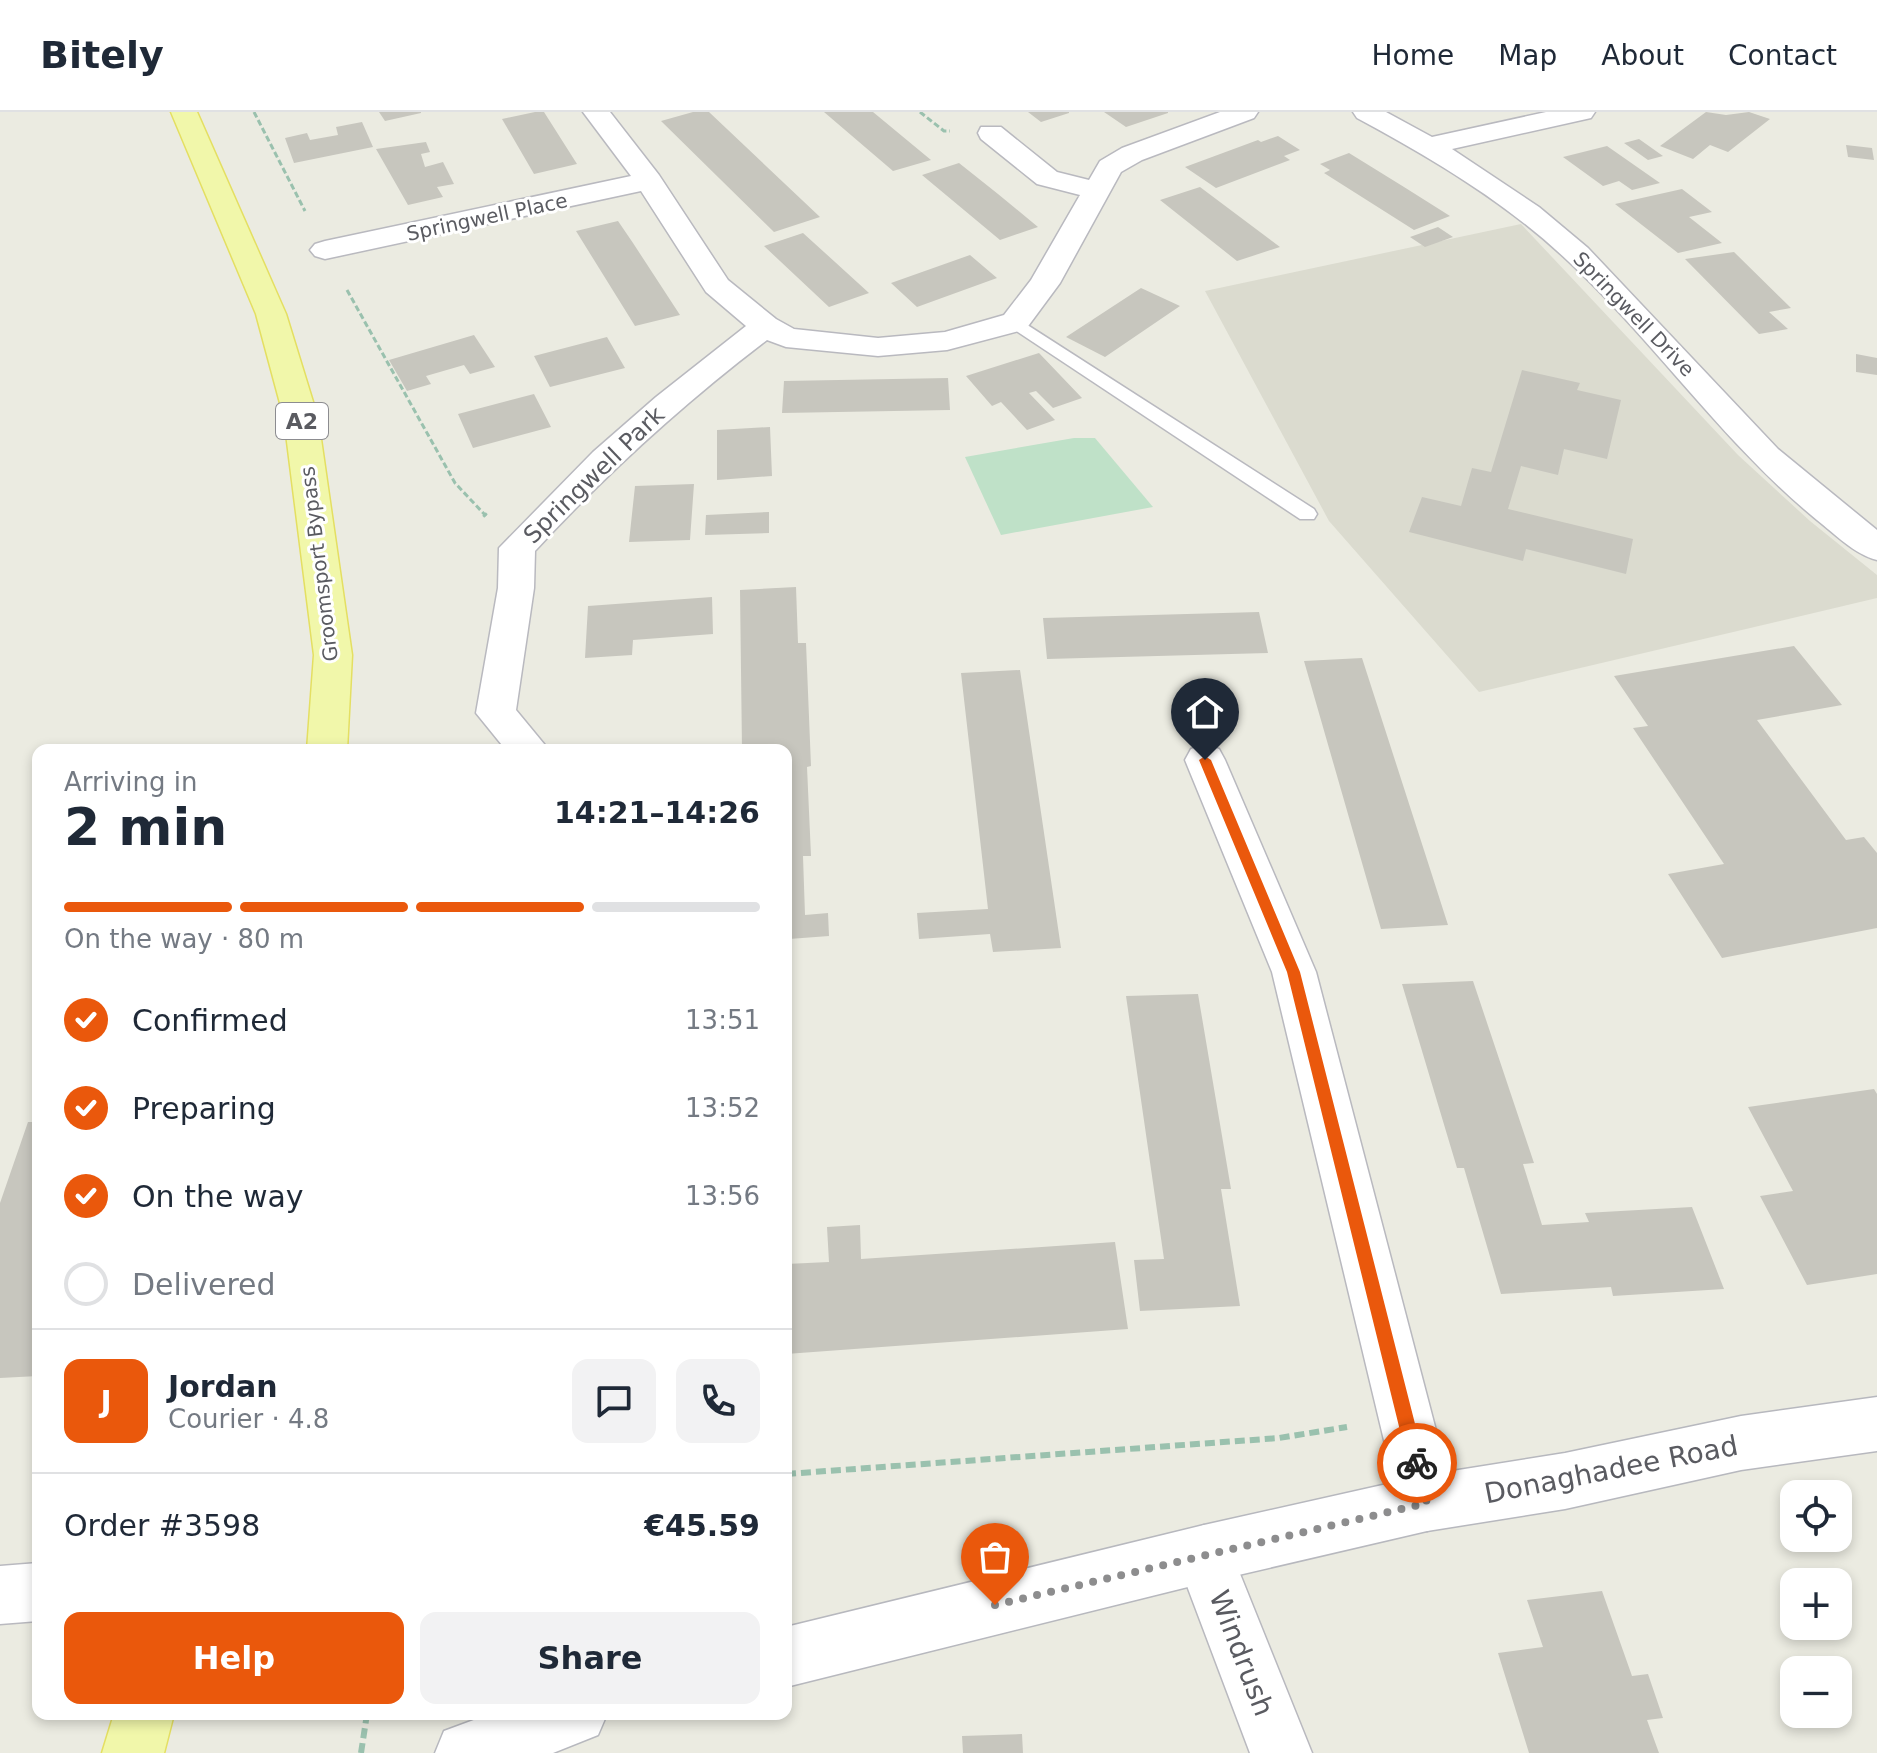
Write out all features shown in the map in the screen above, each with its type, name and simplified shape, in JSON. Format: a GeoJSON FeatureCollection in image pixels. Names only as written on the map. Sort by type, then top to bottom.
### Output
{"type":"FeatureCollection","features":[{"type":"Feature","properties":{"kind":"main road","name":"Groomsport Bypass"},"geometry":{"type":"LineString","coordinates":[[184,112],[271,314],[301,418],[333,655],[327,744]]}},
{"type":"Feature","properties":{"kind":"main road"},"geometry":{"type":"LineString","coordinates":[[133,1753],[142,1720]]}},
{"type":"Feature","properties":{"kind":"street"},"geometry":{"type":"LineString","coordinates":[[596,112],[649,181],[717,286],[765,326],[786,338],[878,347],[947,341],[1015,322],[1045,283],[1110,167],[1132,154],[1245,112]]}},
{"type":"Feature","properties":{"kind":"street","name":"Springwell Drive"},"geometry":{"type":"LineString","coordinates":[[1366,112],[1429,146],[1499,190],[1576,253],[1661,338],[1751,442],[1838,520],[1877,548]]}},
{"type":"Feature","properties":{"kind":"street"},"geometry":{"type":"LineString","coordinates":[[1429,146],[1582,112]]}},
{"type":"Feature","properties":{"kind":"street"},"geometry":{"type":"LineString","coordinates":[[991,133],[1047,178],[1096,190]]}},
{"type":"Feature","properties":{"kind":"street","name":"Springwell Place"},"geometry":{"type":"LineString","coordinates":[[325,250],[649,181]]}},
{"type":"Feature","properties":{"kind":"street","name":"Springwell Park"},"geometry":{"type":"LineString","coordinates":[[524,744],[496,713],[516,588],[517,548],[558,503],[694,381],[765,326]]}},
{"type":"Feature","properties":{"kind":"street"},"geometry":{"type":"LineString","coordinates":[[1205,760],[1294,972],[1427,1503]]}},
{"type":"Feature","properties":{"kind":"street","name":"Donaghadee Road"},"geometry":{"type":"LineString","coordinates":[[792,1656],[1204,1554],[1427,1503],[1565,1481],[1741,1443],[1877,1424]]}},
{"type":"Feature","properties":{"kind":"street","name":"Windrush"},"geometry":{"type":"LineString","coordinates":[[1204,1554],[1281,1753]]}},
{"type":"Feature","properties":{"kind":"street"},"geometry":{"type":"LineString","coordinates":[[0,1595],[32,1592]]}},
{"type":"Feature","properties":{"kind":"street"},"geometry":{"type":"LineString","coordinates":[[466,1753],[560,1720]]}},
{"type":"Feature","properties":{"kind":"lane"},"geometry":{"type":"LineString","coordinates":[[1015,322],[1307,514]]}},
{"type":"Feature","properties":{"kind":"path"},"geometry":{"type":"LineString","coordinates":[[254,112],[325,250],[455,483],[517,548]]}},
{"type":"Feature","properties":{"kind":"path"},"geometry":{"type":"LineString","coordinates":[[792,1474],[1279,1438],[1404,1418]]}},
{"type":"Feature","properties":{"kind":"path"},"geometry":{"type":"LineString","coordinates":[[361,1753],[366,1720]]}},
{"type":"Feature","properties":{"kind":"shaded area"},"geometry":{"type":"Polygon","coordinates":[[[1521,224],[1738,455],[1810,521],[1877,575],[1877,598],[1479,692],[1329,521],[1205,291],[1521,224]]]}},
{"type":"Feature","properties":{"kind":"green space"},"geometry":{"type":"Polygon","coordinates":[[[1074,438],[1095,438],[1153,507],[1001,535],[965,457],[1074,438]]]}},
{"type":"Feature","properties":{"kind":"building"},"geometry":{"type":"Polygon","coordinates":[[[379,112],[421,112],[421,113],[385,121],[379,112]]]}},
{"type":"Feature","properties":{"kind":"building"},"geometry":{"type":"Polygon","coordinates":[[[544,112],[577,164],[534,174],[502,119],[544,112]]]}},
{"type":"Feature","properties":{"kind":"building"},"geometry":{"type":"Polygon","coordinates":[[[693,112],[709,112],[820,217],[774,232],[661,121],[693,112]]]}},
{"type":"Feature","properties":{"kind":"building"},"geometry":{"type":"Polygon","coordinates":[[[824,112],[873,112],[931,160],[893,171],[824,112]]]}},
{"type":"Feature","properties":{"kind":"building"},"geometry":{"type":"Polygon","coordinates":[[[1028,112],[1069,112],[1069,113],[1041,122],[1028,112]]]}},
{"type":"Feature","properties":{"kind":"building"},"geometry":{"type":"Polygon","coordinates":[[[1104,112],[1168,112],[1168,113],[1126,127],[1104,112]]]}},
{"type":"Feature","properties":{"kind":"building"},"geometry":{"type":"Polygon","coordinates":[[[1706,112],[1726,115],[1749,112],[1770,119],[1728,152],[1710,145],[1693,159],[1660,146],[1706,112]]]}},
{"type":"Feature","properties":{"kind":"building"},"geometry":{"type":"Polygon","coordinates":[[[362,122],[373,147],[294,163],[285,138],[307,133],[310,140],[338,135],[336,127],[362,122]]]}},
{"type":"Feature","properties":{"kind":"building"},"geometry":{"type":"Polygon","coordinates":[[[1278,136],[1300,150],[1284,156],[1290,160],[1216,188],[1185,167],[1258,140],[1261,142],[1278,136]]]}},
{"type":"Feature","properties":{"kind":"building"},"geometry":{"type":"Polygon","coordinates":[[[1639,139],[1663,156],[1648,160],[1624,143],[1639,139]]]}},
{"type":"Feature","properties":{"kind":"building"},"geometry":{"type":"Polygon","coordinates":[[[426,142],[430,152],[421,154],[425,167],[443,162],[454,184],[437,187],[443,197],[408,205],[376,149],[426,142]]]}},
{"type":"Feature","properties":{"kind":"building"},"geometry":{"type":"Polygon","coordinates":[[[1846,145],[1872,148],[1874,160],[1848,157],[1846,145]]]}},
{"type":"Feature","properties":{"kind":"building"},"geometry":{"type":"Polygon","coordinates":[[[1607,146],[1660,183],[1632,190],[1619,181],[1603,186],[1563,157],[1607,146]]]}},
{"type":"Feature","properties":{"kind":"building"},"geometry":{"type":"Polygon","coordinates":[[[1349,153],[1450,216],[1414,230],[1324,173],[1330,170],[1320,164],[1349,153]]]}},
{"type":"Feature","properties":{"kind":"building"},"geometry":{"type":"Polygon","coordinates":[[[959,163],[1038,227],[1000,240],[922,175],[959,163]]]}},
{"type":"Feature","properties":{"kind":"building"},"geometry":{"type":"Polygon","coordinates":[[[1200,187],[1280,247],[1237,261],[1160,200],[1200,187]]]}},
{"type":"Feature","properties":{"kind":"building"},"geometry":{"type":"Polygon","coordinates":[[[1682,189],[1712,212],[1689,217],[1722,243],[1678,253],[1615,204],[1682,189]]]}},
{"type":"Feature","properties":{"kind":"building"},"geometry":{"type":"Polygon","coordinates":[[[618,221],[680,315],[635,326],[576,231],[618,221]]]}},
{"type":"Feature","properties":{"kind":"building"},"geometry":{"type":"Polygon","coordinates":[[[1438,227],[1453,237],[1425,247],[1410,237],[1438,227]]]}},
{"type":"Feature","properties":{"kind":"building"},"geometry":{"type":"Polygon","coordinates":[[[803,233],[869,293],[829,307],[764,246],[803,233]]]}},
{"type":"Feature","properties":{"kind":"building"},"geometry":{"type":"Polygon","coordinates":[[[1734,252],[1791,308],[1769,312],[1788,329],[1759,334],[1685,259],[1734,252]]]}},
{"type":"Feature","properties":{"kind":"building"},"geometry":{"type":"Polygon","coordinates":[[[970,255],[997,278],[917,307],[891,283],[970,255]]]}},
{"type":"Feature","properties":{"kind":"building"},"geometry":{"type":"Polygon","coordinates":[[[1141,288],[1180,306],[1105,357],[1066,337],[1141,288]]]}},
{"type":"Feature","properties":{"kind":"building"},"geometry":{"type":"Polygon","coordinates":[[[474,335],[495,367],[470,374],[464,365],[426,376],[431,384],[407,391],[389,360],[474,335]]]}},
{"type":"Feature","properties":{"kind":"building"},"geometry":{"type":"Polygon","coordinates":[[[607,337],[625,368],[550,387],[534,356],[607,337]]]}},
{"type":"Feature","properties":{"kind":"building"},"geometry":{"type":"Polygon","coordinates":[[[1039,353],[1082,398],[1053,408],[1036,391],[1029,393],[1055,420],[1027,430],[1001,402],[992,406],[966,376],[1039,353]]]}},
{"type":"Feature","properties":{"kind":"building"},"geometry":{"type":"Polygon","coordinates":[[[1856,354],[1877,358],[1877,375],[1856,372],[1856,354]]]}},
{"type":"Feature","properties":{"kind":"building"},"geometry":{"type":"Polygon","coordinates":[[[1522,370],[1580,383],[1577,390],[1621,400],[1607,459],[1564,449],[1558,475],[1521,466],[1508,509],[1633,539],[1626,574],[1526,549],[1523,561],[1409,532],[1422,497],[1461,506],[1472,468],[1491,472],[1522,370]]]}},
{"type":"Feature","properties":{"kind":"building"},"geometry":{"type":"Polygon","coordinates":[[[948,378],[950,410],[782,413],[784,381],[948,378]]]}},
{"type":"Feature","properties":{"kind":"building"},"geometry":{"type":"Polygon","coordinates":[[[534,394],[551,427],[473,448],[458,414],[534,394]]]}},
{"type":"Feature","properties":{"kind":"building"},"geometry":{"type":"Polygon","coordinates":[[[770,427],[772,476],[717,480],[717,430],[770,427]]]}},
{"type":"Feature","properties":{"kind":"building"},"geometry":{"type":"Polygon","coordinates":[[[694,484],[690,540],[629,542],[635,486],[694,484]]]}},
{"type":"Feature","properties":{"kind":"building"},"geometry":{"type":"Polygon","coordinates":[[[769,512],[769,533],[705,535],[706,515],[769,512]]]}},
{"type":"Feature","properties":{"kind":"building"},"geometry":{"type":"Polygon","coordinates":[[[796,587],[798,643],[806,643],[811,766],[807,767],[811,856],[803,856],[805,915],[828,913],[829,936],[792,939],[792,744],[742,744],[740,590],[796,587]]]}},
{"type":"Feature","properties":{"kind":"building"},"geometry":{"type":"Polygon","coordinates":[[[712,597],[713,634],[633,640],[632,655],[585,658],[588,606],[712,597]]]}},
{"type":"Feature","properties":{"kind":"building"},"geometry":{"type":"Polygon","coordinates":[[[1259,612],[1268,653],[1047,659],[1043,618],[1259,612]]]}},
{"type":"Feature","properties":{"kind":"building"},"geometry":{"type":"Polygon","coordinates":[[[1794,646],[1842,705],[1757,720],[1846,840],[1864,837],[1877,853],[1877,928],[1722,958],[1668,874],[1724,864],[1633,728],[1648,726],[1614,676],[1794,646]]]}},
{"type":"Feature","properties":{"kind":"building"},"geometry":{"type":"Polygon","coordinates":[[[1362,658],[1448,925],[1381,929],[1304,661],[1362,658]]]}},
{"type":"Feature","properties":{"kind":"building"},"geometry":{"type":"Polygon","coordinates":[[[1020,670],[1061,948],[993,952],[990,934],[919,939],[917,913],[988,909],[961,673],[1020,670]]]}},
{"type":"Feature","properties":{"kind":"building"},"geometry":{"type":"Polygon","coordinates":[[[1473,981],[1534,1163],[1523,1164],[1542,1225],[1589,1222],[1585,1213],[1692,1207],[1724,1289],[1613,1296],[1611,1287],[1501,1294],[1464,1168],[1457,1168],[1402,984],[1473,981]]]}},
{"type":"Feature","properties":{"kind":"building"},"geometry":{"type":"Polygon","coordinates":[[[1198,994],[1231,1189],[1221,1189],[1240,1306],[1140,1311],[1134,1260],[1164,1259],[1126,996],[1198,994]]]}},
{"type":"Feature","properties":{"kind":"building"},"geometry":{"type":"Polygon","coordinates":[[[1874,1089],[1877,1094],[1877,1274],[1807,1285],[1760,1196],[1793,1191],[1748,1107],[1874,1089]]]}},
{"type":"Feature","properties":{"kind":"building"},"geometry":{"type":"Polygon","coordinates":[[[28,1122],[32,1122],[32,1376],[0,1378],[0,1203],[28,1122]]]}},
{"type":"Feature","properties":{"kind":"building"},"geometry":{"type":"Polygon","coordinates":[[[860,1225],[861,1259],[1115,1242],[1128,1329],[792,1354],[792,1264],[829,1262],[827,1227],[860,1225]]]}},
{"type":"Feature","properties":{"kind":"building"},"geometry":{"type":"Polygon","coordinates":[[[1602,1591],[1632,1676],[1648,1674],[1663,1718],[1647,1720],[1659,1753],[1529,1753],[1498,1653],[1543,1647],[1527,1600],[1602,1591]]]}},
{"type":"Feature","properties":{"kind":"building"},"geometry":{"type":"Polygon","coordinates":[[[1022,1734],[1023,1753],[963,1753],[962,1736],[1022,1734]]]}},
{"type":"Feature","properties":{"kind":"way so far"},"geometry":{"type":"LineString","coordinates":[[995,1605],[1427,1503],[1417,1463]]}},
{"type":"Feature","properties":{"kind":"route"},"geometry":{"type":"LineString","coordinates":[[1205,760],[1294,972],[1417,1463]]}}]}
